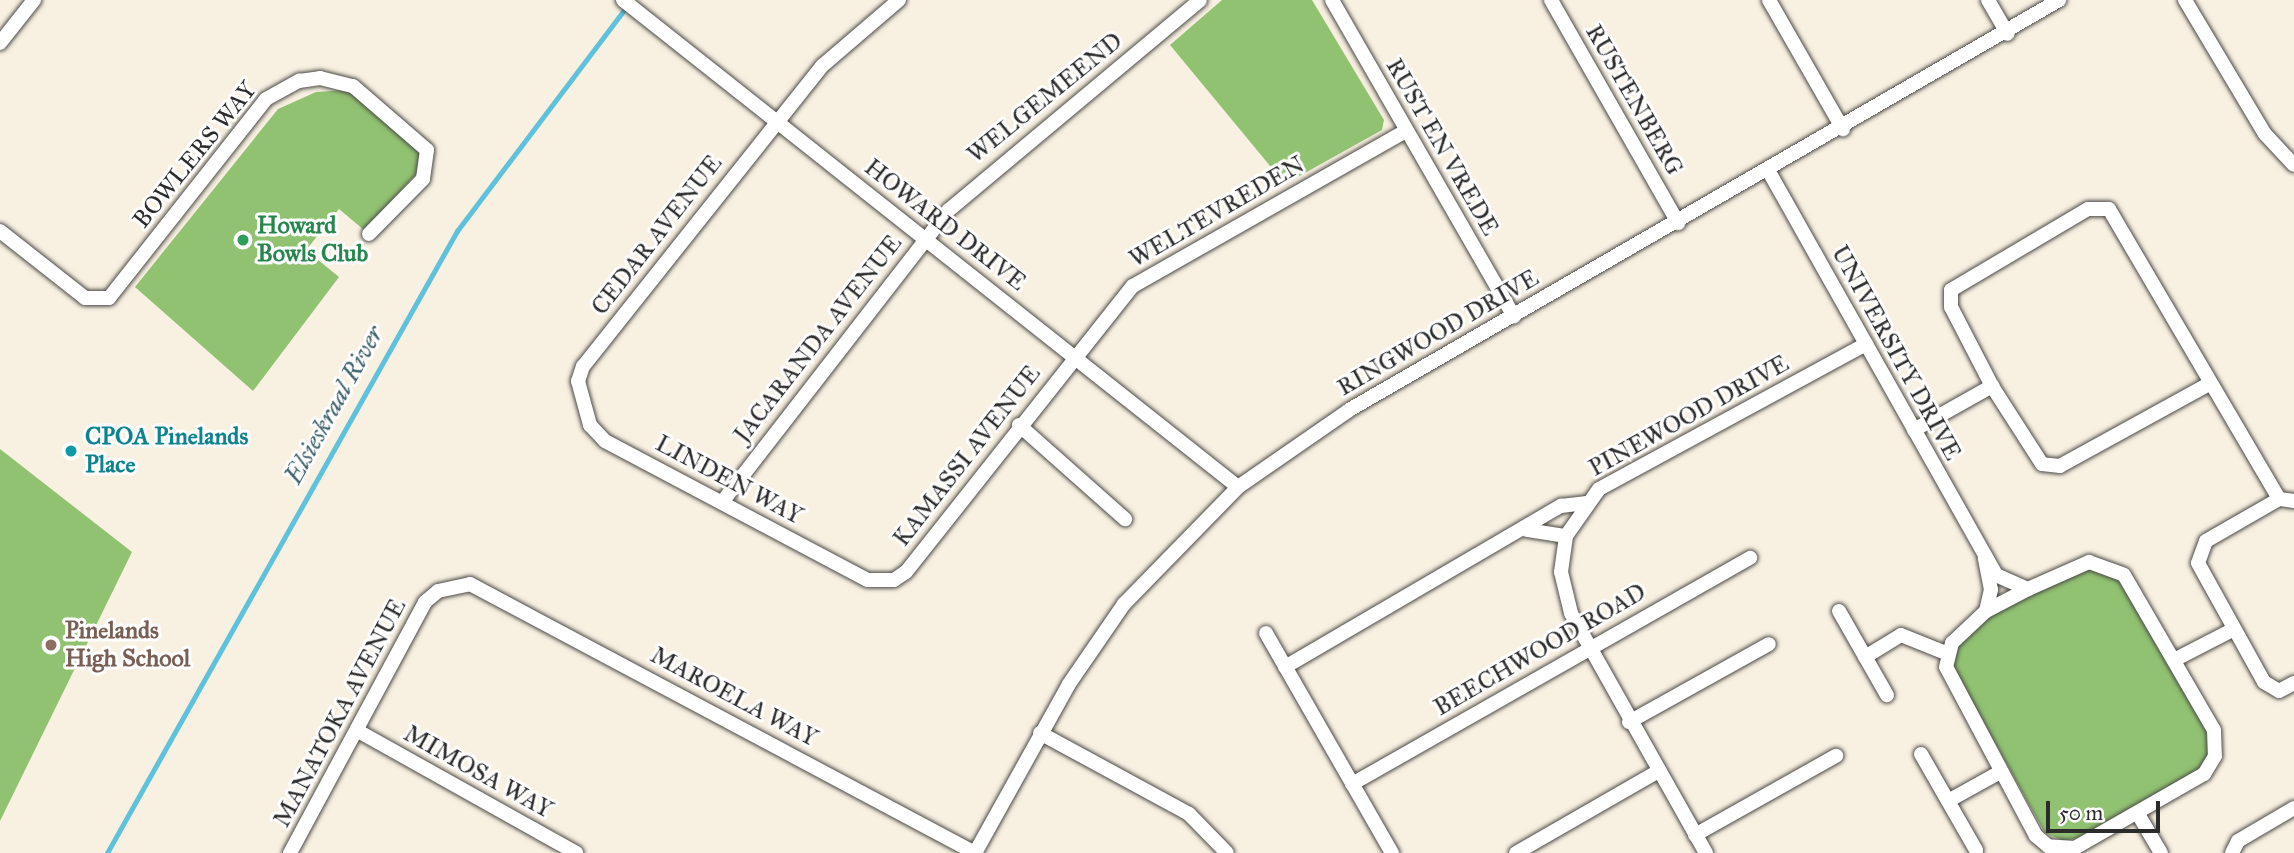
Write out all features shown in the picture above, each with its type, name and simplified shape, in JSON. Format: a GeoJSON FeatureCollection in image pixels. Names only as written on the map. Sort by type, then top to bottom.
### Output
{"type":"FeatureCollection","features":[{"type":"Feature","properties":{"kind":"street"},"geometry":{"type":"LineString","coordinates":[[0,43],[34,0]]}},
{"type":"Feature","properties":{"kind":"street","name":"HOWARD DRIVE"},"geometry":{"type":"LineString","coordinates":[[623,0],[1238,487]]}},
{"type":"Feature","properties":{"kind":"street","name":"CEDAR AVENUE"},"geometry":{"type":"LineString","coordinates":[[578,381],[583,366],[822,66],[899,0]]}},
{"type":"Feature","properties":{"kind":"street","name":"WELGEMEEND"},"geometry":{"type":"LineString","coordinates":[[925,239],[1001,161],[1200,0]]}},
{"type":"Feature","properties":{"kind":"street","name":"RUST EN VREDE"},"geometry":{"type":"LineString","coordinates":[[1332,0],[1404,132],[1514,316]]}},
{"type":"Feature","properties":{"kind":"street","name":"RUSTENBERG"},"geometry":{"type":"LineString","coordinates":[[1551,0],[1678,223]]}},
{"type":"Feature","properties":{"kind":"street"},"geometry":{"type":"LineString","coordinates":[[1769,0],[1843,130]]}},
{"type":"Feature","properties":{"kind":"street"},"geometry":{"type":"LineString","coordinates":[[1987,0],[2008,34]]}},
{"type":"Feature","properties":{"kind":"street","name":"RINGWOOD DRIVE"},"geometry":{"type":"LineString","coordinates":[[975,853],[1040,733],[1124,604],[1238,487],[1349,410],[1768,170],[1843,130],[2008,34],[2059,0]]}},
{"type":"Feature","properties":{"kind":"street"},"geometry":{"type":"LineString","coordinates":[[2185,0],[2266,134],[2294,166]]}},
{"type":"Feature","properties":{"kind":"street","name":"BOWLERS WAY"},"geometry":{"type":"LineString","coordinates":[[0,232],[85,298],[109,298],[266,99],[299,81],[353,86],[427,150],[423,179],[369,234]]}},
{"type":"Feature","properties":{"kind":"street","name":"WELTEVREDEN"},"geometry":{"type":"LineString","coordinates":[[1074,356],[1117,301],[1145,277],[1404,132]]}},
{"type":"Feature","properties":{"kind":"street","name":"UNIVERSITY DRIVE"},"geometry":{"type":"LineString","coordinates":[[1768,170],[1985,558],[2007,584],[2028,589]]}},
{"type":"Feature","properties":{"kind":"street"},"geometry":{"type":"LineString","coordinates":[[2210,384],[2050,467],[2036,459],[1992,386],[1951,307],[1951,290],[2099,206],[2118,218],[2210,384],[2278,499]]}},
{"type":"Feature","properties":{"kind":"street","name":"JACARANDA AVENUE"},"geometry":{"type":"LineString","coordinates":[[723,501],[925,239]]}},
{"type":"Feature","properties":{"kind":"street","name":"PINEWOOD DRIVE"},"geometry":{"type":"LineString","coordinates":[[1706,853],[1629,722],[1565,595],[1566,536],[1585,503],[1618,477],[1866,344]]}},
{"type":"Feature","properties":{"kind":"street","name":"KAMASSI AVENUE"},"geometry":{"type":"LineString","coordinates":[[894,580],[1074,356]]}},
{"type":"Feature","properties":{"kind":"street","name":"LINDEN WAY"},"geometry":{"type":"LineString","coordinates":[[578,381],[590,425],[605,442],[723,501],[868,580],[894,580]]}},
{"type":"Feature","properties":{"kind":"street"},"geometry":{"type":"LineString","coordinates":[[1914,430],[1992,386]]}},
{"type":"Feature","properties":{"kind":"street"},"geometry":{"type":"LineString","coordinates":[[1019,425],[1125,519]]}},
{"type":"Feature","properties":{"kind":"street"},"geometry":{"type":"LineString","coordinates":[[2294,501],[2278,499],[2199,552],[2198,564],[2270,688],[2294,683]]}},
{"type":"Feature","properties":{"kind":"street"},"geometry":{"type":"LineString","coordinates":[[1285,667],[1561,506],[1585,503]]}},
{"type":"Feature","properties":{"kind":"street"},"geometry":{"type":"LineString","coordinates":[[1522,530],[1566,536]]}},
{"type":"Feature","properties":{"kind":"street","name":"BEECHWOOD ROAD"},"geometry":{"type":"LineString","coordinates":[[1352,784],[1589,647],[1750,558]]}},
{"type":"Feature","properties":{"kind":"street","name":"UNIVERSITY DRIVE"},"geometry":{"type":"LineString","coordinates":[[1985,558],[1991,590],[1986,611]]}},
{"type":"Feature","properties":{"kind":"street"},"geometry":{"type":"LineString","coordinates":[[2089,562],[2113,566],[2176,659],[2214,730],[2215,756],[2204,774],[2090,842],[2062,851],[2036,836],[1949,679],[1948,654],[1960,632],[1986,611],[2089,562]]}},
{"type":"Feature","properties":{"kind":"street","name":"MANATOKA AVENUE"},"geometry":{"type":"LineString","coordinates":[[290,853],[359,732],[425,602],[438,591],[470,584]]}},
{"type":"Feature","properties":{"kind":"street","name":"MAROELA WAY"},"geometry":{"type":"LineString","coordinates":[[470,584],[975,853]]}},
{"type":"Feature","properties":{"kind":"street"},"geometry":{"type":"LineString","coordinates":[[1839,611],[1887,695]]}},
{"type":"Feature","properties":{"kind":"street"},"geometry":{"type":"LineString","coordinates":[[2176,659],[2234,629]]}},
{"type":"Feature","properties":{"kind":"street"},"geometry":{"type":"LineString","coordinates":[[1266,633],[1392,853]]}},
{"type":"Feature","properties":{"kind":"street"},"geometry":{"type":"LineString","coordinates":[[1865,657],[1901,635],[1948,654]]}},
{"type":"Feature","properties":{"kind":"street"},"geometry":{"type":"LineString","coordinates":[[1629,722],[1769,644]]}},
{"type":"Feature","properties":{"kind":"street","name":"MIMOSA WAY"},"geometry":{"type":"LineString","coordinates":[[359,732],[576,853]]}},
{"type":"Feature","properties":{"kind":"street"},"geometry":{"type":"LineString","coordinates":[[1040,733],[1189,814],[1227,853]]}},
{"type":"Feature","properties":{"kind":"street"},"geometry":{"type":"LineString","coordinates":[[1921,754],[1976,850]]}},
{"type":"Feature","properties":{"kind":"street"},"geometry":{"type":"LineString","coordinates":[[1695,835],[1836,756]]}},
{"type":"Feature","properties":{"kind":"street"},"geometry":{"type":"LineString","coordinates":[[1516,853],[1657,772]]}},
{"type":"Feature","properties":{"kind":"street"},"geometry":{"type":"LineString","coordinates":[[1948,801],[2000,772]]}},
{"type":"Feature","properties":{"kind":"street"},"geometry":{"type":"LineString","coordinates":[[2232,853],[2238,841],[2294,808]]}},
{"type":"Feature","properties":{"kind":"street"},"geometry":{"type":"LineString","coordinates":[[2138,814],[2161,853]]}},
{"type":"Feature","properties":{"kind":"green space"},"geometry":{"type":"Polygon","coordinates":[[[1222,0],[1312,0],[1384,120],[1382,130],[1285,184],[1170,45],[1222,0]]]}},
{"type":"Feature","properties":{"kind":"green space","name":"Howard Bowls Club"},"geometry":{"type":"Polygon","coordinates":[[[348,90],[421,150],[419,171],[364,230],[339,209],[306,250],[339,277],[253,391],[135,287],[278,109],[316,92],[348,90]]]}},
{"type":"Feature","properties":{"kind":"green space","name":"Pinelands High School"},"geometry":{"type":"Polygon","coordinates":[[[0,449],[132,552],[0,821],[0,449]]]}},
{"type":"Feature","properties":{"kind":"green space"},"geometry":{"type":"Polygon","coordinates":[[[2077,566],[2120,576],[2208,730],[2209,754],[2199,769],[2083,837],[2064,841],[2045,833],[1952,665],[1956,645],[1988,616],[2077,566]]]}},
{"type":"Feature","properties":{"kind":"waterway","name":"Elsieskraal River"},"geometry":{"type":"LineString","coordinates":[[107,853],[457,231],[627,6]]}},
{"type":"Feature","properties":{"kind":"place","name":"Howard Bowls Club"},"geometry":{"type":"Point","coordinates":[243,240]}},
{"type":"Feature","properties":{"kind":"place","name":"CPOA Pinelands Place"},"geometry":{"type":"Point","coordinates":[71,451]}},
{"type":"Feature","properties":{"kind":"place","name":"Pinelands High School"},"geometry":{"type":"Point","coordinates":[51,645]}}]}
